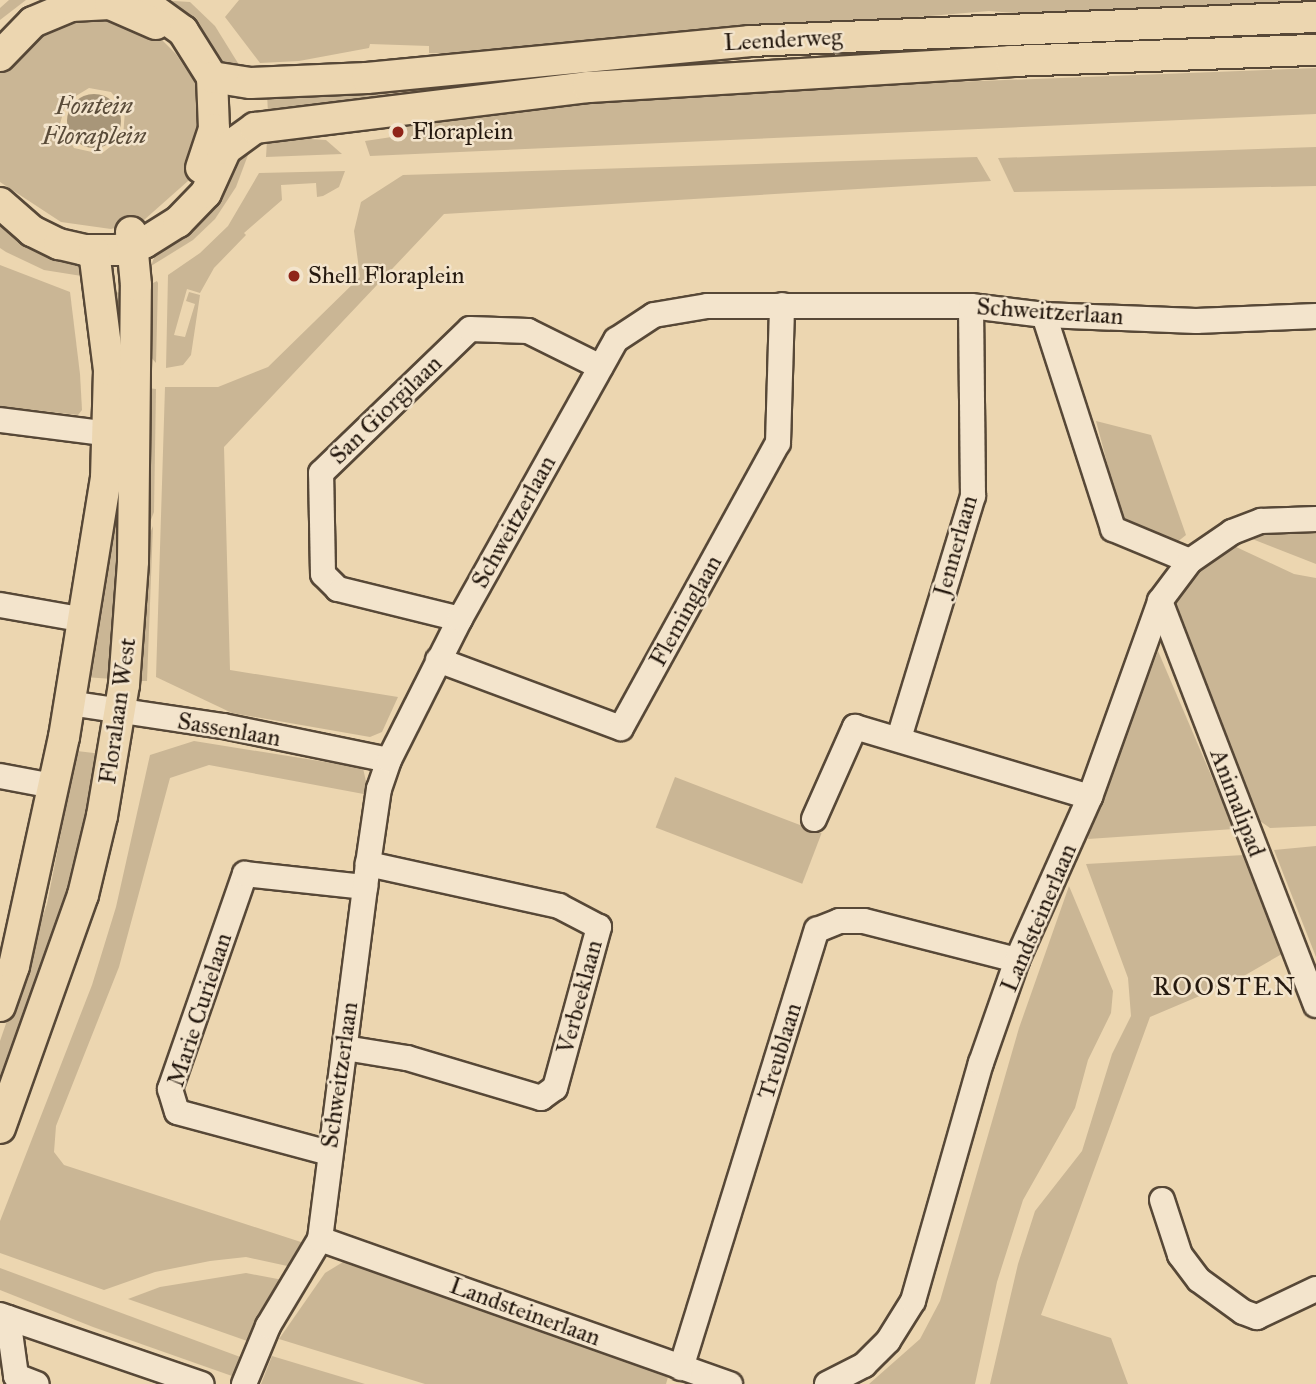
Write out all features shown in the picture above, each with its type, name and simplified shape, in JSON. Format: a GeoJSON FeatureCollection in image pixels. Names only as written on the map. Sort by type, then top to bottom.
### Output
{"type":"FeatureCollection","features":[{"type":"Feature","properties":{"kind":"main road"},"geometry":{"type":"LineString","coordinates":[[0,32],[46,0]]}},
{"type":"Feature","properties":{"kind":"main road"},"geometry":{"type":"LineString","coordinates":[[0,203],[38,234],[94,251],[136,240],[191,211],[206,193],[220,139],[213,84],[176,24],[140,0]]}},
{"type":"Feature","properties":{"kind":"main road"},"geometry":{"type":"LineString","coordinates":[[0,55],[33,22],[80,2],[110,4],[148,19],[172,37],[199,80],[213,84]]}},
{"type":"Feature","properties":{"kind":"main road","name":"Leenderweg"},"geometry":{"type":"LineString","coordinates":[[213,84],[367,78],[750,41],[1316,17]]}},
{"type":"Feature","properties":{"kind":"main road","name":"Leenderweg"},"geometry":{"type":"LineString","coordinates":[[220,139],[237,123],[255,128],[588,87],[1011,61],[1316,50]]}},
{"type":"Feature","properties":{"kind":"main road"},"geometry":{"type":"LineString","coordinates":[[0,192],[46,224],[73,235],[136,240]]}},
{"type":"Feature","properties":{"kind":"main road","name":"Floralaan West"},"geometry":{"type":"LineString","coordinates":[[0,1128],[83,895],[120,712],[133,561],[136,240]]}},
{"type":"Feature","properties":{"kind":"main road","name":"Floralaan West"},"geometry":{"type":"LineString","coordinates":[[0,1006],[7,965],[53,786],[69,703],[75,618],[111,434],[109,370],[94,251]]}},
{"type":"Feature","properties":{"kind":"street","name":"Fleminglaan"},"geometry":{"type":"LineString","coordinates":[[438,660],[621,728],[778,443],[782,305]]}},
{"type":"Feature","properties":{"kind":"street","name":"Schweitzerlaan"},"geometry":{"type":"LineString","coordinates":[[244,1384],[268,1326],[320,1239],[366,876],[379,789],[389,760],[460,619],[616,340],[654,315],[707,306],[971,306],[1044,315],[1196,321],[1316,316]]}},
{"type":"Feature","properties":{"kind":"street","name":"Jennerlaan"},"geometry":{"type":"LineString","coordinates":[[899,738],[974,496],[971,306]]}},
{"type":"Feature","properties":{"kind":"street"},"geometry":{"type":"LineString","coordinates":[[1044,315],[1113,529],[1190,561]]}},
{"type":"Feature","properties":{"kind":"street","name":"San Giorgilaan"},"geometry":{"type":"LineString","coordinates":[[460,619],[338,589],[323,574],[321,473],[470,329],[528,331],[601,367]]}},
{"type":"Feature","properties":{"kind":"street"},"geometry":{"type":"LineString","coordinates":[[0,420],[111,434]]}},
{"type":"Feature","properties":{"kind":"street","name":"Landsteinerlaan"},"geometry":{"type":"LineString","coordinates":[[827,1384],[864,1365],[888,1340],[913,1301],[981,1063],[1017,960],[1090,797],[1160,601],[1190,561],[1231,532],[1251,525],[1316,519]]}},
{"type":"Feature","properties":{"kind":"street","name":"Animalipad"},"geometry":{"type":"LineString","coordinates":[[1160,601],[1316,1005]]}},
{"type":"Feature","properties":{"kind":"street"},"geometry":{"type":"LineString","coordinates":[[0,605],[75,618]]}},
{"type":"Feature","properties":{"kind":"street","name":"Sassenlaan"},"geometry":{"type":"LineString","coordinates":[[69,703],[223,726],[389,760]]}},
{"type":"Feature","properties":{"kind":"street"},"geometry":{"type":"LineString","coordinates":[[814,819],[855,727],[1090,797]]}},
{"type":"Feature","properties":{"kind":"street"},"geometry":{"type":"LineString","coordinates":[[0,776],[53,786]]}},
{"type":"Feature","properties":{"kind":"street","name":"Marie Curielaan"},"geometry":{"type":"LineString","coordinates":[[329,1153],[177,1112],[170,1089],[245,874],[366,876]]}},
{"type":"Feature","properties":{"kind":"street","name":"Verbeeklaan"},"geometry":{"type":"LineString","coordinates":[[345,1048],[407,1058],[541,1097],[555,1088],[599,928],[559,906],[366,876]]}},
{"type":"Feature","properties":{"kind":"street","name":"Treublaan"},"geometry":{"type":"LineString","coordinates":[[681,1368],[817,930],[839,921],[864,921],[1017,960]]}},
{"type":"Feature","properties":{"kind":"street"},"geometry":{"type":"LineString","coordinates":[[1162,1200],[1180,1255],[1199,1280],[1243,1312],[1257,1317],[1316,1289]]}},
{"type":"Feature","properties":{"kind":"street","name":"Landsteinerlaan"},"geometry":{"type":"LineString","coordinates":[[320,1239],[730,1384]]}},
{"type":"Feature","properties":{"kind":"street"},"geometry":{"type":"LineString","coordinates":[[4,1316],[16,1376],[37,1384]]}},
{"type":"Feature","properties":{"kind":"street"},"geometry":{"type":"LineString","coordinates":[[4,1316],[201,1384]]}},
{"type":"Feature","properties":{"kind":"shaded area"},"geometry":{"type":"Polygon","coordinates":[[[9,0],[26,0],[0,20],[0,8],[9,0]]]}},
{"type":"Feature","properties":{"kind":"shaded area"},"geometry":{"type":"Polygon","coordinates":[[[158,0],[190,2],[215,26],[241,68],[219,63],[158,0]]]}},
{"type":"Feature","properties":{"kind":"shaded area"},"geometry":{"type":"Polygon","coordinates":[[[239,0],[1316,0],[1316,7],[1040,15],[989,11],[477,54],[429,53],[429,46],[370,44],[369,48],[299,61],[260,63],[225,17],[239,0]]]}},
{"type":"Feature","properties":{"kind":"shaded area"},"geometry":{"type":"Polygon","coordinates":[[[85,11],[154,32],[176,54],[203,95],[195,170],[188,181],[144,220],[111,229],[61,222],[0,182],[0,66],[22,39],[85,11]],[[89,88],[66,102],[60,124],[74,148],[101,154],[123,137],[125,110],[111,92],[89,88]]]}},
{"type":"Feature","properties":{"kind":"shaded area"},"geometry":{"type":"Polygon","coordinates":[[[1316,68],[1316,114],[370,156],[365,141],[405,135],[405,128],[447,113],[646,94],[1316,68]]]}},
{"type":"Feature","properties":{"kind":"shaded area"},"geometry":{"type":"Polygon","coordinates":[[[539,69],[540,80],[268,112],[267,95],[539,69]]]}},
{"type":"Feature","properties":{"kind":"shaded area"},"geometry":{"type":"Polygon","coordinates":[[[277,137],[326,140],[342,154],[266,157],[267,140],[277,137]]]}},
{"type":"Feature","properties":{"kind":"shaded area"},"geometry":{"type":"Polygon","coordinates":[[[251,147],[236,187],[215,219],[193,240],[151,266],[156,252],[234,160],[251,147]]]}},
{"type":"Feature","properties":{"kind":"shaded area"},"geometry":{"type":"Polygon","coordinates":[[[1316,147],[1316,186],[1014,192],[998,158],[1316,147]]]}},
{"type":"Feature","properties":{"kind":"shaded area"},"geometry":{"type":"Polygon","coordinates":[[[977,157],[991,181],[444,214],[224,447],[230,670],[398,697],[382,732],[370,737],[232,713],[156,677],[165,387],[218,387],[268,367],[360,277],[354,231],[361,202],[403,175],[977,157]]]}},
{"type":"Feature","properties":{"kind":"shaded area"},"geometry":{"type":"Polygon","coordinates":[[[345,171],[339,187],[323,196],[317,197],[316,183],[281,185],[282,200],[244,233],[246,235],[214,268],[200,293],[187,289],[174,335],[185,337],[195,304],[186,301],[189,292],[200,295],[191,355],[183,365],[166,368],[168,275],[200,253],[228,226],[259,173],[345,171]]]}},
{"type":"Feature","properties":{"kind":"shaded area"},"geometry":{"type":"Polygon","coordinates":[[[0,217],[75,262],[88,277],[44,270],[0,248],[0,217]]]}},
{"type":"Feature","properties":{"kind":"shaded area"},"geometry":{"type":"Polygon","coordinates":[[[0,265],[70,292],[80,374],[82,410],[78,415],[0,406],[0,265]]]}},
{"type":"Feature","properties":{"kind":"shaded area"},"geometry":{"type":"Polygon","coordinates":[[[157,281],[156,363],[149,355],[149,285],[157,281]]]}},
{"type":"Feature","properties":{"kind":"shaded area"},"geometry":{"type":"Polygon","coordinates":[[[124,292],[126,423],[113,679],[84,677],[108,293],[124,292]]]}},
{"type":"Feature","properties":{"kind":"shaded area"},"geometry":{"type":"Polygon","coordinates":[[[147,388],[156,389],[154,512],[144,538],[147,388]]]}},
{"type":"Feature","properties":{"kind":"shaded area"},"geometry":{"type":"Polygon","coordinates":[[[1096,421],[1151,435],[1186,535],[1176,543],[1122,519],[1096,421]]]}},
{"type":"Feature","properties":{"kind":"shaded area"},"geometry":{"type":"Polygon","coordinates":[[[153,526],[147,681],[132,681],[140,557],[153,526]]]}},
{"type":"Feature","properties":{"kind":"shaded area"},"geometry":{"type":"Polygon","coordinates":[[[1273,529],[1316,529],[1316,564],[1242,535],[1273,529]]]}},
{"type":"Feature","properties":{"kind":"shaded area"},"geometry":{"type":"Polygon","coordinates":[[[1234,546],[1294,574],[1316,578],[1316,826],[1270,828],[1260,821],[1180,624],[1175,604],[1178,589],[1208,559],[1234,546]]]}},
{"type":"Feature","properties":{"kind":"shaded area"},"geometry":{"type":"Polygon","coordinates":[[[1158,651],[1234,829],[1088,839],[1089,833],[1158,651]]]}},
{"type":"Feature","properties":{"kind":"shaded area"},"geometry":{"type":"Polygon","coordinates":[[[194,741],[363,768],[369,795],[209,765],[170,778],[119,967],[56,1126],[54,1152],[64,1165],[304,1243],[292,1267],[246,1257],[210,1261],[155,1272],[104,1290],[0,1253],[0,1221],[92,985],[116,907],[150,755],[194,741]]]}},
{"type":"Feature","properties":{"kind":"shaded area"},"geometry":{"type":"Polygon","coordinates":[[[77,751],[102,754],[73,891],[0,1099],[0,1041],[47,904],[77,751]]]}},
{"type":"Feature","properties":{"kind":"shaded area"},"geometry":{"type":"Polygon","coordinates":[[[675,777],[822,833],[802,884],[656,827],[675,777]]]}},
{"type":"Feature","properties":{"kind":"shaded area"},"geometry":{"type":"Polygon","coordinates":[[[1316,846],[1316,957],[1274,850],[1316,846]]]}},
{"type":"Feature","properties":{"kind":"shaded area"},"geometry":{"type":"Polygon","coordinates":[[[1244,855],[1287,951],[1235,981],[1150,1017],[1041,1315],[1111,1338],[1128,1384],[990,1384],[1018,1264],[1035,1211],[1082,1151],[1112,1054],[1131,1016],[1128,978],[1086,864],[1244,855]]]}},
{"type":"Feature","properties":{"kind":"shaded area"},"geometry":{"type":"Polygon","coordinates":[[[1069,886],[1113,991],[1111,1013],[1088,1060],[1075,1108],[1023,1200],[997,1282],[975,1384],[869,1384],[920,1339],[940,1301],[1019,1028],[1069,886]]]}},
{"type":"Feature","properties":{"kind":"shaded area"},"geometry":{"type":"Polygon","coordinates":[[[343,1262],[668,1377],[666,1384],[425,1384],[279,1339],[325,1273],[343,1262]]]}},
{"type":"Feature","properties":{"kind":"shaded area"},"geometry":{"type":"Polygon","coordinates":[[[0,1268],[243,1358],[232,1376],[93,1327],[0,1290],[0,1268]]]}},
{"type":"Feature","properties":{"kind":"shaded area"},"geometry":{"type":"Polygon","coordinates":[[[246,1273],[283,1280],[250,1342],[128,1299],[160,1287],[246,1273]]]}},
{"type":"Feature","properties":{"kind":"shaded area"},"geometry":{"type":"Polygon","coordinates":[[[272,1356],[365,1384],[261,1384],[272,1356]]]}},
{"type":"Feature","properties":{"kind":"water","name":"Fontein Floraplein"},"geometry":{"type":"Polygon","coordinates":[[[94,94],[113,102],[121,121],[113,140],[94,148],[75,140],[67,121],[75,102],[94,94]]]}},
{"type":"Feature","properties":{"kind":"place","name":"Floraplein"},"geometry":{"type":"Point","coordinates":[398,132]}},
{"type":"Feature","properties":{"kind":"place","name":"Shell Floraplein"},"geometry":{"type":"Point","coordinates":[294,276]}},
{"type":"Feature","properties":{"kind":"district","name":"ROOSTEN"},"geometry":{"type":"Point","coordinates":[1225,987]}}]}
